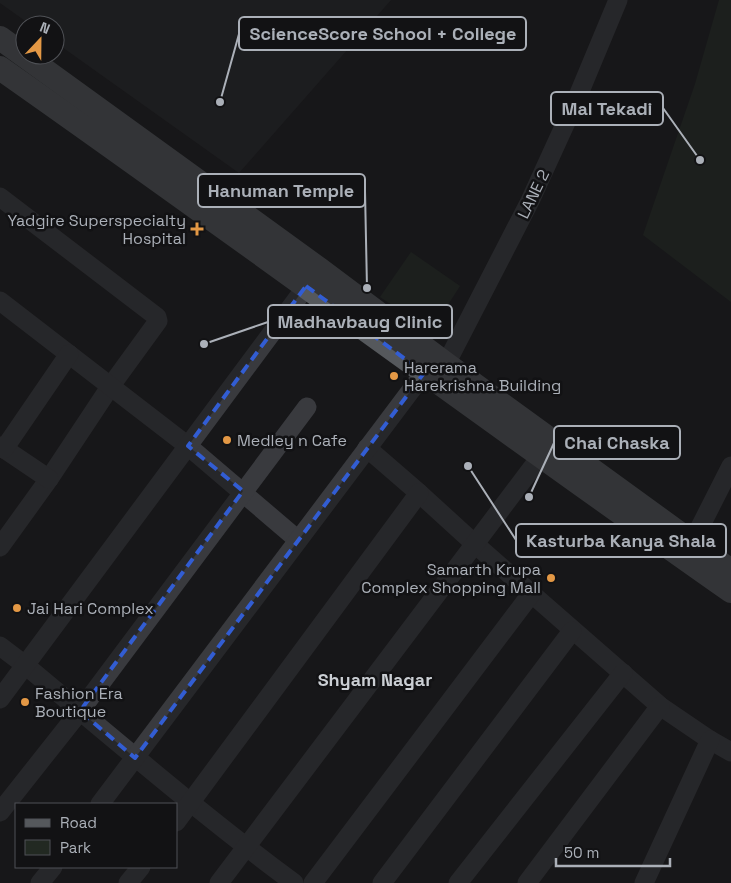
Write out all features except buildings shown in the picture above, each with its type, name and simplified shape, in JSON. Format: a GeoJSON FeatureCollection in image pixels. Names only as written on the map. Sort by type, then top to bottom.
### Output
{"type":"FeatureCollection","features":[{"type":"Feature","properties":{"kind":"main road"},"geometry":{"type":"LineString","coordinates":[[0,38],[313,277],[541,456],[731,590]]}},
{"type":"Feature","properties":{"kind":"main road"},"geometry":{"type":"LineString","coordinates":[[0,68],[313,277]]}},
{"type":"Feature","properties":{"kind":"main road"},"geometry":{"type":"LineString","coordinates":[[435,372],[731,571]]}},
{"type":"Feature","properties":{"kind":"street","name":"LANE 2"},"geometry":{"type":"LineString","coordinates":[[101,803],[367,448],[435,372],[530,201],[578,96],[618,0]]}},
{"type":"Feature","properties":{"kind":"street"},"geometry":{"type":"LineString","coordinates":[[0,196],[157,317],[158,321],[110,387],[49,479],[0,547]]}},
{"type":"Feature","properties":{"kind":"street"},"geometry":{"type":"LineString","coordinates":[[0,699],[313,277]]}},
{"type":"Feature","properties":{"kind":"street"},"geometry":{"type":"LineString","coordinates":[[0,301],[188,446],[243,491],[298,540]]}},
{"type":"Feature","properties":{"kind":"street"},"geometry":{"type":"LineString","coordinates":[[49,479],[2,448],[68,354]]}},
{"type":"Feature","properties":{"kind":"street"},"geometry":{"type":"LineString","coordinates":[[0,812],[80,711],[307,407]]}},
{"type":"Feature","properties":{"kind":"street"},"geometry":{"type":"LineString","coordinates":[[367,448],[572,631],[660,706],[731,752]]}},
{"type":"Feature","properties":{"kind":"street"},"geometry":{"type":"LineString","coordinates":[[219,883],[476,545],[541,456]]}},
{"type":"Feature","properties":{"kind":"street"},"geometry":{"type":"LineString","coordinates":[[692,543],[731,466]]}},
{"type":"Feature","properties":{"kind":"street"},"geometry":{"type":"LineString","coordinates":[[178,819],[419,493]]}},
{"type":"Feature","properties":{"kind":"street"},"geometry":{"type":"LineString","coordinates":[[313,883],[531,594]]}},
{"type":"Feature","properties":{"kind":"street"},"geometry":{"type":"LineString","coordinates":[[382,883],[572,631]]}},
{"type":"Feature","properties":{"kind":"street"},"geometry":{"type":"LineString","coordinates":[[0,646],[135,758],[294,883]]}},
{"type":"Feature","properties":{"kind":"street"},"geometry":{"type":"LineString","coordinates":[[458,883],[623,673]]}},
{"type":"Feature","properties":{"kind":"street"},"geometry":{"type":"LineString","coordinates":[[527,883],[660,706]]}},
{"type":"Feature","properties":{"kind":"street"},"geometry":{"type":"LineString","coordinates":[[644,883],[710,740]]}},
{"type":"Feature","properties":{"kind":"street"},"geometry":{"type":"LineString","coordinates":[[40,883],[52,868]]}},
{"type":"Feature","properties":{"kind":"street"},"geometry":{"type":"LineString","coordinates":[[128,883],[140,868]]}},
{"type":"Feature","properties":{"kind":"highlighted area"},"geometry":{"type":"Polygon","coordinates":[[[306,286],[424,373],[135,758],[80,711],[243,491],[188,446],[306,286]]]}},
{"type":"Feature","properties":{"kind":"shaded area"},"geometry":{"type":"Polygon","coordinates":[[[0,0],[391,0],[239,173],[65,49],[65,15],[17,15],[0,3],[0,0]]]}},
{"type":"Feature","properties":{"kind":"green space"},"geometry":{"type":"Polygon","coordinates":[[[719,0],[731,0],[731,302],[643,235],[695,84],[719,0]]]}},
{"type":"Feature","properties":{"kind":"green space"},"geometry":{"type":"Polygon","coordinates":[[[411,252],[460,286],[431,331],[380,297],[411,252]]]}},
{"type":"Feature","properties":{"kind":"place","name":"ScienceScore School + College"},"geometry":{"type":"Point","coordinates":[220,102]}},
{"type":"Feature","properties":{"kind":"place","name":"Mal Tekadi"},"geometry":{"type":"Point","coordinates":[700,160]}},
{"type":"Feature","properties":{"kind":"place","name":"Yadgire Superspecialty Hospital"},"geometry":{"type":"Point","coordinates":[197,229]}},
{"type":"Feature","properties":{"kind":"place","name":"Hanuman Temple"},"geometry":{"type":"Point","coordinates":[367,288]}},
{"type":"Feature","properties":{"kind":"place","name":"Madhavbaug Clinic"},"geometry":{"type":"Point","coordinates":[204,344]}},
{"type":"Feature","properties":{"kind":"place","name":"Harerama Harekrishna Building"},"geometry":{"type":"Point","coordinates":[394,376]}},
{"type":"Feature","properties":{"kind":"place","name":"Medley n Cafe"},"geometry":{"type":"Point","coordinates":[227,440]}},
{"type":"Feature","properties":{"kind":"place","name":"Kasturba Kanya Shala"},"geometry":{"type":"Point","coordinates":[468,466]}},
{"type":"Feature","properties":{"kind":"place","name":"Chai Chaska"},"geometry":{"type":"Point","coordinates":[529,497]}},
{"type":"Feature","properties":{"kind":"place","name":"Samarth Krupa Complex Shopping Mall"},"geometry":{"type":"Point","coordinates":[551,578]}},
{"type":"Feature","properties":{"kind":"place","name":"Jai Hari Complex"},"geometry":{"type":"Point","coordinates":[17,608]}},
{"type":"Feature","properties":{"kind":"place","name":"Fashion Era Boutique"},"geometry":{"type":"Point","coordinates":[25,702]}},
{"type":"Feature","properties":{"kind":"district","name":"Shyam Nagar"},"geometry":{"type":"Point","coordinates":[375,680]}}]}
